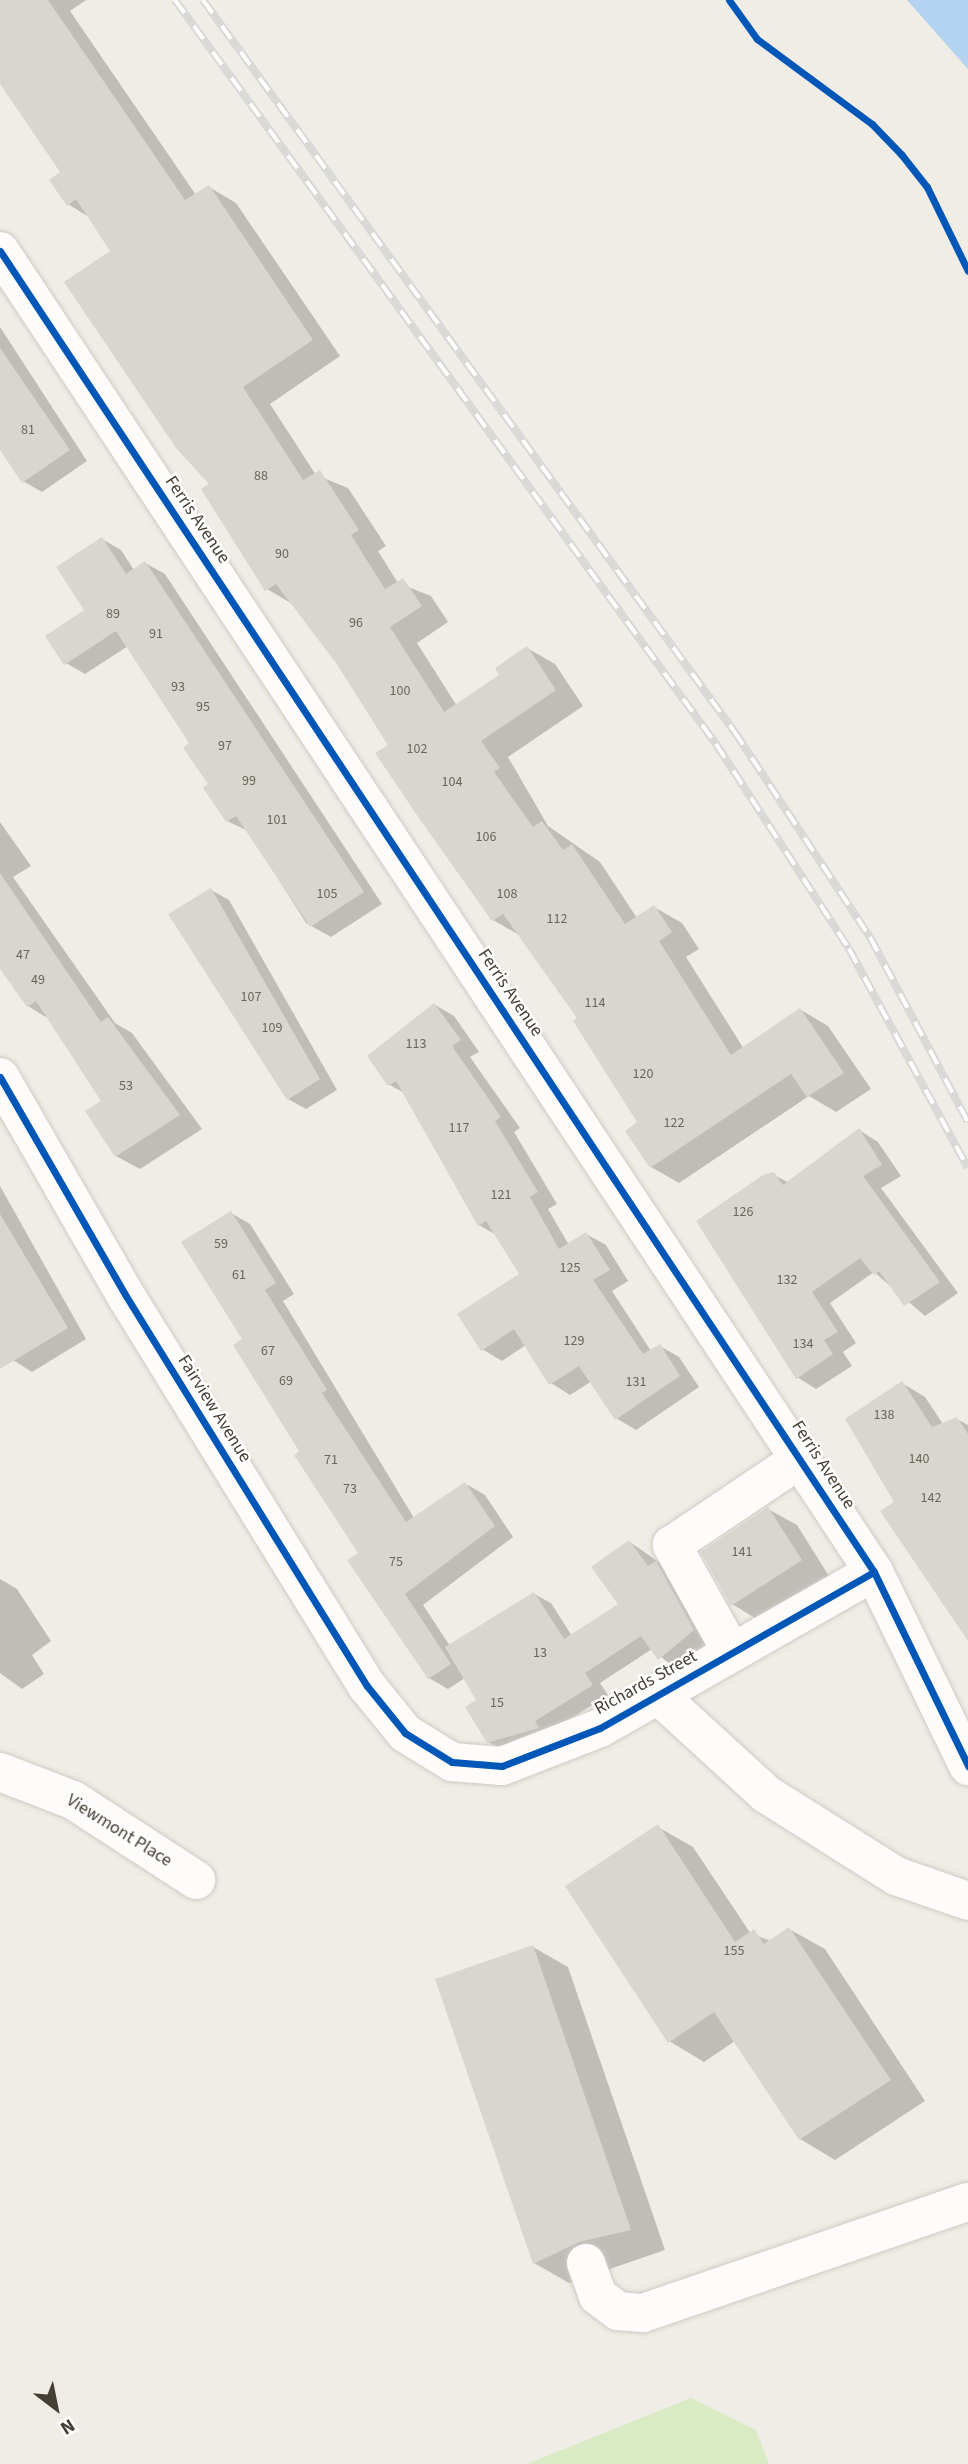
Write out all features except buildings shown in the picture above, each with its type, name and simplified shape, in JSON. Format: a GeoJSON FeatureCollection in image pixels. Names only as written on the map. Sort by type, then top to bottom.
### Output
{"type":"FeatureCollection","features":[{"type":"Feature","properties":{"kind":"street","name":"Ferris Avenue"},"geometry":{"type":"LineString","coordinates":[[0,251],[874,1572],[968,1766]]}},
{"type":"Feature","properties":{"kind":"street","name":"Fairview Avenue"},"geometry":{"type":"LineString","coordinates":[[0,1077],[126,1296],[367,1686],[421,1742]]}},
{"type":"Feature","properties":{"kind":"street"},"geometry":{"type":"LineString","coordinates":[[732,1653],[673,1556],[672,1545],[800,1459]]}},
{"type":"Feature","properties":{"kind":"street","name":"Richards Street"},"geometry":{"type":"LineString","coordinates":[[421,1742],[453,1762],[502,1766],[600,1728],[874,1572]]}},
{"type":"Feature","properties":{"kind":"street"},"geometry":{"type":"LineString","coordinates":[[658,1695],[766,1794],[896,1876],[968,1901]]}},
{"type":"Feature","properties":{"kind":"street","name":"Viewmont Place"},"geometry":{"type":"LineString","coordinates":[[0,1772],[73,1800],[196,1880]]}},
{"type":"Feature","properties":{"kind":"street"},"geometry":{"type":"LineString","coordinates":[[586,2263],[598,2296],[618,2311],[643,2313],[968,2202]]}},
{"type":"Feature","properties":{"kind":"green space"},"geometry":{"type":"Polygon","coordinates":[[[691,2398],[756,2430],[769,2464],[527,2464],[691,2398]]]}},
{"type":"Feature","properties":{"kind":"water"},"geometry":{"type":"Polygon","coordinates":[[[907,0],[968,0],[968,70],[967,68],[907,0]]]}},
{"type":"Feature","properties":{"kind":"railway"},"geometry":{"type":"LineString","coordinates":[[175,0],[716,744],[849,949],[968,1168]]}},
{"type":"Feature","properties":{"kind":"railway"},"geometry":{"type":"LineString","coordinates":[[203,0],[734,731],[870,937],[968,1122]]}},
{"type":"Feature","properties":{"kind":"cycle path"},"geometry":{"type":"LineString","coordinates":[[729,0],[757,39],[872,124],[901,154],[927,187],[968,271]]}},
{"type":"Feature","properties":{"kind":"cycle path"},"geometry":{"type":"LineString","coordinates":[[0,251],[874,1572],[968,1766]]}},
{"type":"Feature","properties":{"kind":"cycle path"},"geometry":{"type":"LineString","coordinates":[[0,1077],[126,1296],[367,1686],[405,1733],[452,1762],[502,1766],[600,1728],[874,1572]]}}]}
